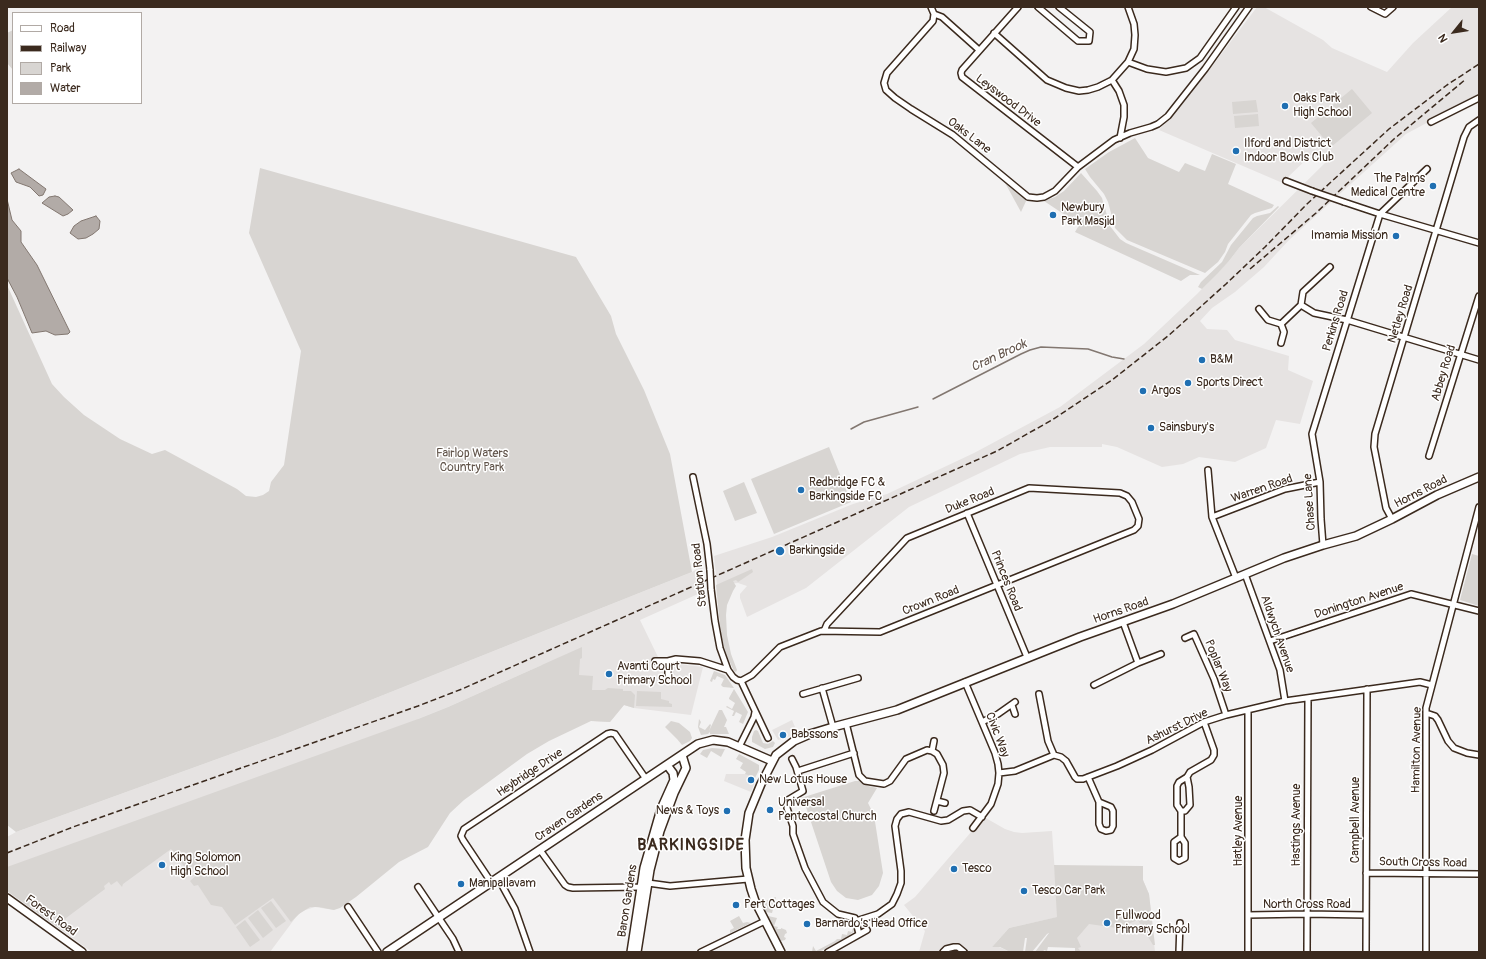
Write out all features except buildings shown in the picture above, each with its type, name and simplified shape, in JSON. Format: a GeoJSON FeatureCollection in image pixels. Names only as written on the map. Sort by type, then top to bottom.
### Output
{"type":"FeatureCollection","features":[{"type":"Feature","properties":{"kind":"street"},"geometry":{"type":"LineString","coordinates":[[931,7],[934,14],[942,17],[979,50]]}},
{"type":"Feature","properties":{"kind":"street","name":"Leyswood Drive"},"geometry":{"type":"LineString","coordinates":[[1018,7],[979,50],[962,70],[961,74],[964,80],[1078,167]]}},
{"type":"Feature","properties":{"kind":"street"},"geometry":{"type":"LineString","coordinates":[[1038,7],[1078,41],[1089,41],[1090,32],[1059,7]]}},
{"type":"Feature","properties":{"kind":"street"},"geometry":{"type":"LineString","coordinates":[[994,33],[1040,74],[1056,85],[1079,91],[1098,87],[1112,80],[1128,62],[1134,49],[1135,35],[1134,24],[1128,7]]}},
{"type":"Feature","properties":{"kind":"street"},"geometry":{"type":"LineString","coordinates":[[1128,62],[1147,69],[1166,72],[1186,68],[1200,58],[1236,7]]}},
{"type":"Feature","properties":{"kind":"street"},"geometry":{"type":"LineString","coordinates":[[1239,7],[1248,9]]}},
{"type":"Feature","properties":{"kind":"street"},"geometry":{"type":"LineString","coordinates":[[1371,7],[1385,14],[1393,7]]}},
{"type":"Feature","properties":{"kind":"street","name":"Oaks Lane"},"geometry":{"type":"LineString","coordinates":[[934,14],[933,21],[930,25],[887,73],[884,83],[889,93],[911,109],[953,135],[1028,197],[1044,197],[1055,191],[1078,167],[1120,138],[1158,124],[1168,116],[1205,69],[1248,9]]}},
{"type":"Feature","properties":{"kind":"street"},"geometry":{"type":"LineString","coordinates":[[1112,80],[1119,91],[1124,104],[1124,117],[1120,138]]}},
{"type":"Feature","properties":{"kind":"street"},"geometry":{"type":"LineString","coordinates":[[1431,122],[1479,98]]}},
{"type":"Feature","properties":{"kind":"street","name":"Netley Road"},"geometry":{"type":"LineString","coordinates":[[1392,519],[1386,508],[1374,447],[1375,434],[1464,137],[1470,127],[1479,120]]}},
{"type":"Feature","properties":{"kind":"street"},"geometry":{"type":"LineString","coordinates":[[1380,214],[1427,169]]}},
{"type":"Feature","properties":{"kind":"street"},"geometry":{"type":"LineString","coordinates":[[1286,181],[1380,214],[1479,243]]}},
{"type":"Feature","properties":{"kind":"street","name":"Perkins Road"},"geometry":{"type":"LineString","coordinates":[[1312,434],[1380,214]]}},
{"type":"Feature","properties":{"kind":"street"},"geometry":{"type":"LineString","coordinates":[[1281,324],[1301,305],[1303,292],[1330,267]]}},
{"type":"Feature","properties":{"kind":"street","name":"Abbey Road"},"geometry":{"type":"LineString","coordinates":[[1429,456],[1479,296]]}},
{"type":"Feature","properties":{"kind":"street"},"geometry":{"type":"LineString","coordinates":[[1301,305],[1314,313],[1347,320],[1479,360]]}},
{"type":"Feature","properties":{"kind":"street"},"geometry":{"type":"LineString","coordinates":[[1259,309],[1268,320],[1281,324]]}},
{"type":"Feature","properties":{"kind":"street"},"geometry":{"type":"LineString","coordinates":[[1281,324],[1284,332],[1281,343]]}},
{"type":"Feature","properties":{"kind":"street","name":"Chase Lane"},"geometry":{"type":"LineString","coordinates":[[1312,434],[1320,482],[1323,545]]}},
{"type":"Feature","properties":{"kind":"street"},"geometry":{"type":"LineString","coordinates":[[1208,470],[1212,517],[1236,578]]}},
{"type":"Feature","properties":{"kind":"street","name":"Station Road"},"geometry":{"type":"LineString","coordinates":[[693,477],[706,537],[717,634],[720,648],[728,670]]}},
{"type":"Feature","properties":{"kind":"street","name":"Horns Road"},"geometry":{"type":"LineString","coordinates":[[781,952],[755,901],[748,879],[745,849],[746,829],[749,813],[772,761],[782,749],[794,741],[810,734],[896,710],[1027,657],[1173,604],[1284,558],[1356,536],[1437,495],[1479,477]]}},
{"type":"Feature","properties":{"kind":"street","name":"Warren Road"},"geometry":{"type":"LineString","coordinates":[[1212,517],[1285,489],[1320,482]]}},
{"type":"Feature","properties":{"kind":"street","name":"Duke Road"},"geometry":{"type":"LineString","coordinates":[[824,631],[827,624],[907,538],[1032,487],[1120,493],[1127,496],[1132,502],[1139,519],[1138,526],[1134,530]]}},
{"type":"Feature","properties":{"kind":"street","name":"Hamilton Avenue"},"geometry":{"type":"LineString","coordinates":[[1426,952],[1426,713],[1479,507]]}},
{"type":"Feature","properties":{"kind":"street","name":"Princes Road"},"geometry":{"type":"LineString","coordinates":[[967,513],[1027,657]]}},
{"type":"Feature","properties":{"kind":"street","name":"Crown Road"},"geometry":{"type":"LineString","coordinates":[[741,681],[752,675],[780,647],[817,632],[877,633],[1134,530]]}},
{"type":"Feature","properties":{"kind":"street","name":"Aldwych Avenue"},"geometry":{"type":"LineString","coordinates":[[1245,574],[1280,670],[1285,700]]}},
{"type":"Feature","properties":{"kind":"street","name":"Donington Avenue"},"geometry":{"type":"LineString","coordinates":[[1270,641],[1411,594],[1479,611]]}},
{"type":"Feature","properties":{"kind":"street"},"geometry":{"type":"LineString","coordinates":[[1123,622],[1138,663]]}},
{"type":"Feature","properties":{"kind":"street","name":"Poplar Way"},"geometry":{"type":"LineString","coordinates":[[1185,638],[1194,634],[1214,679],[1226,715]]}},
{"type":"Feature","properties":{"kind":"street"},"geometry":{"type":"LineString","coordinates":[[1094,685],[1138,663],[1160,654]]}},
{"type":"Feature","properties":{"kind":"street"},"geometry":{"type":"LineString","coordinates":[[655,660],[668,661],[676,659],[700,661],[728,670],[736,680],[741,681],[768,738]]}},
{"type":"Feature","properties":{"kind":"street"},"geometry":{"type":"LineString","coordinates":[[668,661],[668,674]]}},
{"type":"Feature","properties":{"kind":"street"},"geometry":{"type":"LineString","coordinates":[[803,694],[858,678]]}},
{"type":"Feature","properties":{"kind":"street","name":"Civic Way"},"geometry":{"type":"LineString","coordinates":[[965,682],[995,753],[999,773],[991,804],[972,828]]}},
{"type":"Feature","properties":{"kind":"street","name":"Ashurst Drive"},"geometry":{"type":"LineString","coordinates":[[1088,777],[1152,750],[1204,722],[1226,715],[1285,700],[1420,682],[1432,685]]}},
{"type":"Feature","properties":{"kind":"street"},"geometry":{"type":"LineString","coordinates":[[822,688],[833,727]]}},
{"type":"Feature","properties":{"kind":"street","name":"Campbell Avenue"},"geometry":{"type":"LineString","coordinates":[[1366,952],[1367,689]]}},
{"type":"Feature","properties":{"kind":"street"},"geometry":{"type":"LineString","coordinates":[[1039,694],[1048,741],[1054,755]]}},
{"type":"Feature","properties":{"kind":"street","name":"Hastings Avenue"},"geometry":{"type":"LineString","coordinates":[[1307,952],[1308,698]]}},
{"type":"Feature","properties":{"kind":"street"},"geometry":{"type":"LineString","coordinates":[[982,722],[1013,704],[1015,714]]}},
{"type":"Feature","properties":{"kind":"street","name":"Hatley Avenue"},"geometry":{"type":"LineString","coordinates":[[1248,710],[1248,952]]}},
{"type":"Feature","properties":{"kind":"street"},"geometry":{"type":"LineString","coordinates":[[740,746],[755,712]]}},
{"type":"Feature","properties":{"kind":"street"},"geometry":{"type":"LineString","coordinates":[[1426,713],[1433,714],[1438,720],[1448,741],[1454,748],[1466,753],[1479,755]]}},
{"type":"Feature","properties":{"kind":"street"},"geometry":{"type":"LineString","coordinates":[[1181,837],[1181,811],[1178,805],[1177,786],[1179,782],[1187,777],[1190,772],[1212,760],[1214,755],[1214,750],[1204,722]]}},
{"type":"Feature","properties":{"kind":"street"},"geometry":{"type":"LineString","coordinates":[[846,723],[860,778],[865,781],[882,785],[890,781],[906,758],[927,750],[937,754],[944,769],[934,811]]}},
{"type":"Feature","properties":{"kind":"street","name":"Heybridge Drive"},"geometry":{"type":"LineString","coordinates":[[491,882],[463,840],[461,836],[464,829],[607,734],[615,734],[646,779]]}},
{"type":"Feature","properties":{"kind":"street","name":"Craven Gardens"},"geometry":{"type":"LineString","coordinates":[[387,952],[698,744],[713,740],[728,742],[772,761]]}},
{"type":"Feature","properties":{"kind":"street"},"geometry":{"type":"LineString","coordinates":[[932,751],[934,741]]}},
{"type":"Feature","properties":{"kind":"street"},"geometry":{"type":"LineString","coordinates":[[798,771],[854,753]]}},
{"type":"Feature","properties":{"kind":"street","name":"Baron Gardens"},"geometry":{"type":"LineString","coordinates":[[631,952],[640,887],[654,829],[661,809],[676,781],[686,768],[682,755]]}},
{"type":"Feature","properties":{"kind":"street"},"geometry":{"type":"LineString","coordinates":[[999,773],[1015,771],[1054,755],[1061,757],[1066,761],[1077,779],[1088,777],[1099,802],[1099,824],[1101,829],[1106,831],[1111,830],[1113,826],[1113,811],[1111,807],[1099,802]]}},
{"type":"Feature","properties":{"kind":"street"},"geometry":{"type":"LineString","coordinates":[[792,758],[798,771],[803,791],[788,800],[787,808],[794,826],[793,834],[804,868],[823,902],[838,914],[855,918],[859,934]]}},
{"type":"Feature","properties":{"kind":"street"},"geometry":{"type":"LineString","coordinates":[[667,765],[673,772],[676,781]]}},
{"type":"Feature","properties":{"kind":"street"},"geometry":{"type":"LineString","coordinates":[[1181,811],[1185,811],[1190,806],[1190,787],[1187,777]]}},
{"type":"Feature","properties":{"kind":"street","name":"Baron Gardens"},"geometry":{"type":"LineString","coordinates":[[637,952],[648,883],[660,831],[676,781]]}},
{"type":"Feature","properties":{"kind":"street"},"geometry":{"type":"LineString","coordinates":[[937,801],[945,803]]}},
{"type":"Feature","properties":{"kind":"street"},"geometry":{"type":"LineString","coordinates":[[856,921],[878,914],[892,904],[897,894],[901,883],[901,872],[894,826],[901,814],[909,812],[941,821],[948,820],[967,810],[973,811],[982,817]]}},
{"type":"Feature","properties":{"kind":"street"},"geometry":{"type":"LineString","coordinates":[[540,850],[568,887],[640,887],[648,883],[670,886],[748,879]]}},
{"type":"Feature","properties":{"kind":"street","name":"South Cross Road"},"geometry":{"type":"LineString","coordinates":[[1366,873],[1479,874]]}},
{"type":"Feature","properties":{"kind":"street"},"geometry":{"type":"LineString","coordinates":[[498,878],[515,909],[530,952]]}},
{"type":"Feature","properties":{"kind":"street"},"geometry":{"type":"LineString","coordinates":[[418,888],[453,939],[459,952]]}},
{"type":"Feature","properties":{"kind":"street","name":"Forest Road"},"geometry":{"type":"LineString","coordinates":[[7,898],[82,952]]}},
{"type":"Feature","properties":{"kind":"street"},"geometry":{"type":"LineString","coordinates":[[348,907],[378,952]]}},
{"type":"Feature","properties":{"kind":"street","name":"North Cross Road"},"geometry":{"type":"LineString","coordinates":[[1248,915],[1366,915]]}},
{"type":"Feature","properties":{"kind":"street"},"geometry":{"type":"LineString","coordinates":[[701,952],[765,921]]}},
{"type":"Feature","properties":{"kind":"street"},"geometry":{"type":"LineString","coordinates":[[1179,952],[1180,923]]}},
{"type":"Feature","properties":{"kind":"street"},"geometry":{"type":"LineString","coordinates":[[828,952],[867,930]]}},
{"type":"Feature","properties":{"kind":"street"},"geometry":{"type":"LineString","coordinates":[[943,952],[946,949],[954,947],[958,947],[964,952]]}},
{"type":"Feature","properties":{"kind":"shaded area"},"geometry":{"type":"Polygon","coordinates":[[[1257,7],[1264,7],[1323,40],[1332,48],[1387,72],[1413,43],[1452,7],[1479,7],[1479,95],[1406,134],[1289,240],[1264,267],[1235,292],[1212,308],[1200,321],[1207,329],[1227,330],[1235,340],[1289,356],[1288,370],[1313,381],[1300,424],[1276,420],[1266,448],[1235,462],[1199,457],[1183,464],[1162,467],[1117,447],[1102,444],[1102,447],[1050,447],[1020,454],[909,507],[806,588],[747,617],[740,594],[747,586],[738,583],[717,585],[714,556],[772,537],[853,504],[887,494],[974,453],[1060,407],[1144,344],[1197,294],[1229,261],[1239,248],[1326,162],[1311,155],[1288,177],[1285,184],[1159,130],[1210,69],[1257,7]]]}},
{"type":"Feature","properties":{"kind":"shaded area"},"geometry":{"type":"Polygon","coordinates":[[[702,566],[705,589],[698,594],[640,620],[658,657],[655,657],[655,664],[662,667],[664,673],[672,674],[673,667],[678,664],[703,667],[691,715],[634,708],[624,705],[610,722],[591,721],[542,665],[418,719],[334,910],[315,907],[302,911],[270,952],[92,952],[7,891],[7,837],[16,832],[278,737],[692,572],[702,566]]]}},
{"type":"Feature","properties":{"kind":"shaded area"},"geometry":{"type":"Polygon","coordinates":[[[792,720],[798,734],[778,740],[772,730],[792,720]]]}},
{"type":"Feature","properties":{"kind":"shaded area"},"geometry":{"type":"Polygon","coordinates":[[[726,774],[746,774],[756,779],[751,792],[724,781],[726,774]]]}},
{"type":"Feature","properties":{"kind":"shaded area"},"geometry":{"type":"Polygon","coordinates":[[[984,817],[1005,829],[1014,832],[1022,833],[1052,831],[1058,917],[1009,928],[992,947],[999,947],[1010,952],[919,952],[925,931],[904,905],[915,897],[984,817]]]}},
{"type":"Feature","properties":{"kind":"shaded area"},"geometry":{"type":"Polygon","coordinates":[[[1143,866],[1143,880],[1149,894],[1155,952],[1077,952],[1077,947],[1063,946],[1143,866]]]}},
{"type":"Feature","properties":{"kind":"green space"},"geometry":{"type":"Polygon","coordinates":[[[12,30],[12,69],[7,63],[7,33],[12,30]]]}},
{"type":"Feature","properties":{"kind":"green space"},"geometry":{"type":"Polygon","coordinates":[[[1352,89],[1372,113],[1331,147],[1311,123],[1352,89]]]}},
{"type":"Feature","properties":{"kind":"green space"},"geometry":{"type":"Polygon","coordinates":[[[1256,100],[1258,112],[1233,114],[1232,102],[1256,100]]]}},
{"type":"Feature","properties":{"kind":"green space"},"geometry":{"type":"Polygon","coordinates":[[[1258,114],[1259,126],[1235,128],[1234,116],[1258,114]]]}},
{"type":"Feature","properties":{"kind":"green space"},"geometry":{"type":"Polygon","coordinates":[[[1135,138],[1148,158],[1179,172],[1185,163],[1205,171],[1212,154],[1236,164],[1228,184],[1274,205],[1272,208],[1251,215],[1228,244],[1225,252],[1218,262],[1205,273],[1127,240],[1115,228],[1108,202],[1104,194],[1085,169],[1109,152],[1135,138]]]}},
{"type":"Feature","properties":{"kind":"green space","name":"Fairlop Waters Country Park"},"geometry":{"type":"Polygon","coordinates":[[[260,168],[576,257],[611,316],[616,334],[644,390],[670,454],[692,572],[278,737],[16,832],[7,825],[7,285],[52,384],[84,415],[120,439],[152,454],[165,450],[237,489],[246,496],[256,497],[263,495],[269,491],[271,482],[284,465],[301,351],[249,233],[260,168]]]}},
{"type":"Feature","properties":{"kind":"green space"},"geometry":{"type":"Polygon","coordinates":[[[1081,173],[1102,198],[1110,226],[1120,239],[1200,275],[1190,275],[1181,281],[1075,232],[1084,217],[1068,217],[1044,201],[1055,197],[1064,191],[1081,173]]]}},
{"type":"Feature","properties":{"kind":"green space"},"geometry":{"type":"Polygon","coordinates":[[[1004,181],[1027,199],[1021,212],[1004,181]]]}},
{"type":"Feature","properties":{"kind":"green space"},"geometry":{"type":"Polygon","coordinates":[[[1278,206],[1279,207],[1239,248],[1218,273],[1202,289],[1198,287],[1201,282],[1222,262],[1231,245],[1253,218],[1270,213],[1278,206]]]}},
{"type":"Feature","properties":{"kind":"green space","name":"Redbridge FC & Barkingside FC"},"geometry":{"type":"Polygon","coordinates":[[[829,447],[851,502],[774,534],[751,479],[829,447]]]}},
{"type":"Feature","properties":{"kind":"green space"},"geometry":{"type":"Polygon","coordinates":[[[744,482],[757,513],[735,521],[723,491],[744,482]]]}},
{"type":"Feature","properties":{"kind":"green space"},"geometry":{"type":"Polygon","coordinates":[[[1472,554],[1479,556],[1479,606],[1460,600],[1472,554]]]}},
{"type":"Feature","properties":{"kind":"green space"},"geometry":{"type":"Polygon","coordinates":[[[752,569],[753,572],[738,582],[736,580],[733,581],[736,586],[727,605],[727,635],[731,654],[737,670],[736,672],[734,671],[727,656],[721,636],[716,585],[752,569]]]}},
{"type":"Feature","properties":{"kind":"green space"},"geometry":{"type":"Polygon","coordinates":[[[582,647],[579,675],[593,676],[592,690],[605,690],[608,688],[631,691],[635,695],[634,708],[624,705],[610,722],[591,721],[549,741],[527,754],[464,800],[450,813],[428,847],[399,862],[340,908],[334,910],[310,907],[299,914],[291,922],[273,898],[235,925],[222,907],[211,905],[198,885],[194,886],[190,881],[198,874],[195,870],[186,869],[171,849],[123,884],[122,887],[117,881],[111,885],[109,882],[104,886],[105,889],[66,918],[63,925],[67,926],[63,931],[7,891],[7,867],[418,719],[582,647]]]}},
{"type":"Feature","properties":{"kind":"green space"},"geometry":{"type":"Polygon","coordinates":[[[714,671],[725,675],[734,688],[723,687],[721,685],[724,679],[717,676],[715,680],[713,679],[712,682],[710,681],[714,671]]]}},
{"type":"Feature","properties":{"kind":"green space"},"geometry":{"type":"Polygon","coordinates":[[[734,689],[748,712],[743,724],[739,722],[742,715],[736,712],[734,716],[732,716],[734,711],[726,707],[727,706],[732,709],[735,703],[729,699],[734,689]]]}},
{"type":"Feature","properties":{"kind":"green space"},"geometry":{"type":"Polygon","coordinates":[[[637,691],[661,692],[661,699],[669,701],[669,703],[672,704],[672,707],[636,706],[637,691]]]}},
{"type":"Feature","properties":{"kind":"green space"},"geometry":{"type":"Polygon","coordinates":[[[719,710],[722,710],[727,720],[724,727],[726,727],[729,734],[710,734],[710,732],[708,734],[701,735],[698,727],[699,719],[701,722],[699,727],[705,730],[710,724],[711,725],[709,731],[719,710]]]}},
{"type":"Feature","properties":{"kind":"green space"},"geometry":{"type":"Polygon","coordinates":[[[671,721],[679,723],[690,732],[692,738],[690,741],[682,745],[665,727],[671,721]]]}},
{"type":"Feature","properties":{"kind":"green space"},"geometry":{"type":"Polygon","coordinates":[[[754,731],[758,731],[763,743],[768,744],[773,741],[775,743],[773,747],[765,749],[752,742],[754,731]]]}},
{"type":"Feature","properties":{"kind":"green space"},"geometry":{"type":"Polygon","coordinates":[[[712,748],[725,749],[721,757],[711,751],[707,758],[700,754],[703,750],[712,748]]]}},
{"type":"Feature","properties":{"kind":"green space"},"geometry":{"type":"Polygon","coordinates":[[[739,754],[759,765],[759,770],[755,778],[745,774],[746,772],[740,768],[743,763],[736,759],[739,754]]]}},
{"type":"Feature","properties":{"kind":"green space"},"geometry":{"type":"Polygon","coordinates":[[[859,781],[868,786],[877,788],[868,803],[874,815],[883,873],[879,886],[872,895],[858,900],[846,898],[837,891],[831,882],[804,801],[802,801],[801,798],[859,781]]]}},
{"type":"Feature","properties":{"kind":"green space","name":"Fullwood Primary School"},"geometry":{"type":"Polygon","coordinates":[[[1054,865],[1143,866],[1143,880],[1149,894],[1155,945],[1153,945],[1138,920],[1117,928],[1089,924],[1077,938],[1081,947],[1078,948],[1081,952],[1075,952],[1075,948],[1048,947],[1047,951],[1044,950],[1043,952],[1035,952],[1049,933],[1032,952],[1025,952],[1027,938],[1025,938],[1023,952],[1010,952],[1000,947],[992,947],[1009,928],[1057,917],[1054,865]]]}},
{"type":"Feature","properties":{"kind":"green space"},"geometry":{"type":"Polygon","coordinates":[[[776,897],[772,913],[766,912],[762,902],[776,897]]]}},
{"type":"Feature","properties":{"kind":"green space"},"geometry":{"type":"Polygon","coordinates":[[[271,901],[286,921],[276,928],[261,908],[271,901]]]}},
{"type":"Feature","properties":{"kind":"green space"},"geometry":{"type":"Polygon","coordinates":[[[258,910],[273,930],[263,938],[248,918],[258,910]]]}},
{"type":"Feature","properties":{"kind":"green space"},"geometry":{"type":"Polygon","coordinates":[[[739,916],[743,923],[751,923],[730,933],[730,930],[734,928],[730,921],[739,916]]]}},
{"type":"Feature","properties":{"kind":"green space"},"geometry":{"type":"Polygon","coordinates":[[[768,916],[777,918],[774,926],[778,927],[777,929],[781,928],[786,930],[787,933],[784,937],[786,938],[785,940],[781,941],[768,916]]]}},
{"type":"Feature","properties":{"kind":"green space"},"geometry":{"type":"Polygon","coordinates":[[[245,920],[260,940],[250,947],[236,927],[245,920]]]}},
{"type":"Feature","properties":{"kind":"green space"},"geometry":{"type":"Polygon","coordinates":[[[853,927],[854,931],[849,936],[819,952],[812,952],[813,946],[816,951],[837,939],[841,939],[842,934],[847,935],[848,931],[852,932],[853,927]]]}},
{"type":"Feature","properties":{"kind":"water"},"geometry":{"type":"Polygon","coordinates":[[[19,169],[46,189],[43,195],[39,196],[30,187],[16,182],[11,173],[19,169]]]}},
{"type":"Feature","properties":{"kind":"water"},"geometry":{"type":"Polygon","coordinates":[[[49,197],[59,197],[73,210],[63,216],[42,203],[49,197]]]}},
{"type":"Feature","properties":{"kind":"water"},"geometry":{"type":"Polygon","coordinates":[[[7,199],[12,220],[21,231],[21,242],[37,265],[70,332],[68,334],[55,335],[46,331],[32,333],[17,297],[7,278],[7,199]]]}},
{"type":"Feature","properties":{"kind":"water"},"geometry":{"type":"Polygon","coordinates":[[[96,216],[100,221],[99,229],[93,234],[86,238],[78,239],[70,233],[74,226],[81,221],[96,216]]]}},
{"type":"Feature","properties":{"kind":"waterway","name":"Cran Brook"},"geometry":{"type":"LineString","coordinates":[[933,399],[1021,354],[1041,347],[1088,349],[1112,357],[1124,359]]}},
{"type":"Feature","properties":{"kind":"waterway","name":"Cran Brook"},"geometry":{"type":"LineString","coordinates":[[851,429],[864,422],[918,407]]}},
{"type":"Feature","properties":{"kind":"railway"},"geometry":{"type":"LineString","coordinates":[[7,853],[73,827],[418,706],[462,689],[997,451],[1052,420],[1112,380],[1168,336],[1226,284],[1307,204],[1389,129],[1447,85],[1479,64]]}},
{"type":"Feature","properties":{"kind":"railway"},"geometry":{"type":"LineString","coordinates":[[1250,269],[1316,213],[1394,139],[1466,79]]}},
{"type":"Feature","properties":{"kind":"place","name":"Oaks Park High School"},"geometry":{"type":"Point","coordinates":[1285,106]}},
{"type":"Feature","properties":{"kind":"place","name":"Ilford and District Indoor Bowls Club"},"geometry":{"type":"Point","coordinates":[1236,151]}},
{"type":"Feature","properties":{"kind":"place","name":"The Palms Medical Centre"},"geometry":{"type":"Point","coordinates":[1433,186]}},
{"type":"Feature","properties":{"kind":"place","name":"Newbury Park Masjid"},"geometry":{"type":"Point","coordinates":[1053,215]}},
{"type":"Feature","properties":{"kind":"place","name":"Imamia Mission"},"geometry":{"type":"Point","coordinates":[1396,236]}},
{"type":"Feature","properties":{"kind":"place","name":"B&M"},"geometry":{"type":"Point","coordinates":[1202,360]}},
{"type":"Feature","properties":{"kind":"place","name":"Sports Direct"},"geometry":{"type":"Point","coordinates":[1188,383]}},
{"type":"Feature","properties":{"kind":"place","name":"Argos"},"geometry":{"type":"Point","coordinates":[1143,391]}},
{"type":"Feature","properties":{"kind":"place","name":"Sainsbury's"},"geometry":{"type":"Point","coordinates":[1151,428]}},
{"type":"Feature","properties":{"kind":"place","name":"Redbridge FC & Barkingside FC"},"geometry":{"type":"Point","coordinates":[801,490]}},
{"type":"Feature","properties":{"kind":"place","name":"Barkingside"},"geometry":{"type":"Point","coordinates":[780,551]}},
{"type":"Feature","properties":{"kind":"place","name":"Avanti Court Primary School"},"geometry":{"type":"Point","coordinates":[609,674]}},
{"type":"Feature","properties":{"kind":"place","name":"Babssons"},"geometry":{"type":"Point","coordinates":[783,735]}},
{"type":"Feature","properties":{"kind":"place","name":"New Lotus House"},"geometry":{"type":"Point","coordinates":[751,780]}},
{"type":"Feature","properties":{"kind":"place","name":"Universal Pentecostal Church"},"geometry":{"type":"Point","coordinates":[770,810]}},
{"type":"Feature","properties":{"kind":"place","name":"News & Toys"},"geometry":{"type":"Point","coordinates":[727,811]}},
{"type":"Feature","properties":{"kind":"place","name":"King Solomon High School"},"geometry":{"type":"Point","coordinates":[162,865]}},
{"type":"Feature","properties":{"kind":"place","name":"Tesco"},"geometry":{"type":"Point","coordinates":[954,869]}},
{"type":"Feature","properties":{"kind":"place","name":"Manipallavam"},"geometry":{"type":"Point","coordinates":[461,884]}},
{"type":"Feature","properties":{"kind":"place","name":"Tesco Car Park"},"geometry":{"type":"Point","coordinates":[1024,891]}},
{"type":"Feature","properties":{"kind":"place","name":"Pert Cottages"},"geometry":{"type":"Point","coordinates":[736,905]}},
{"type":"Feature","properties":{"kind":"place","name":"Fullwood Primary School"},"geometry":{"type":"Point","coordinates":[1107,923]}},
{"type":"Feature","properties":{"kind":"place","name":"Barnardo’s Head Office"},"geometry":{"type":"Point","coordinates":[807,924]}},
{"type":"Feature","properties":{"kind":"district","name":"BARKINGSIDE"},"geometry":{"type":"Point","coordinates":[691,846]}}]}
